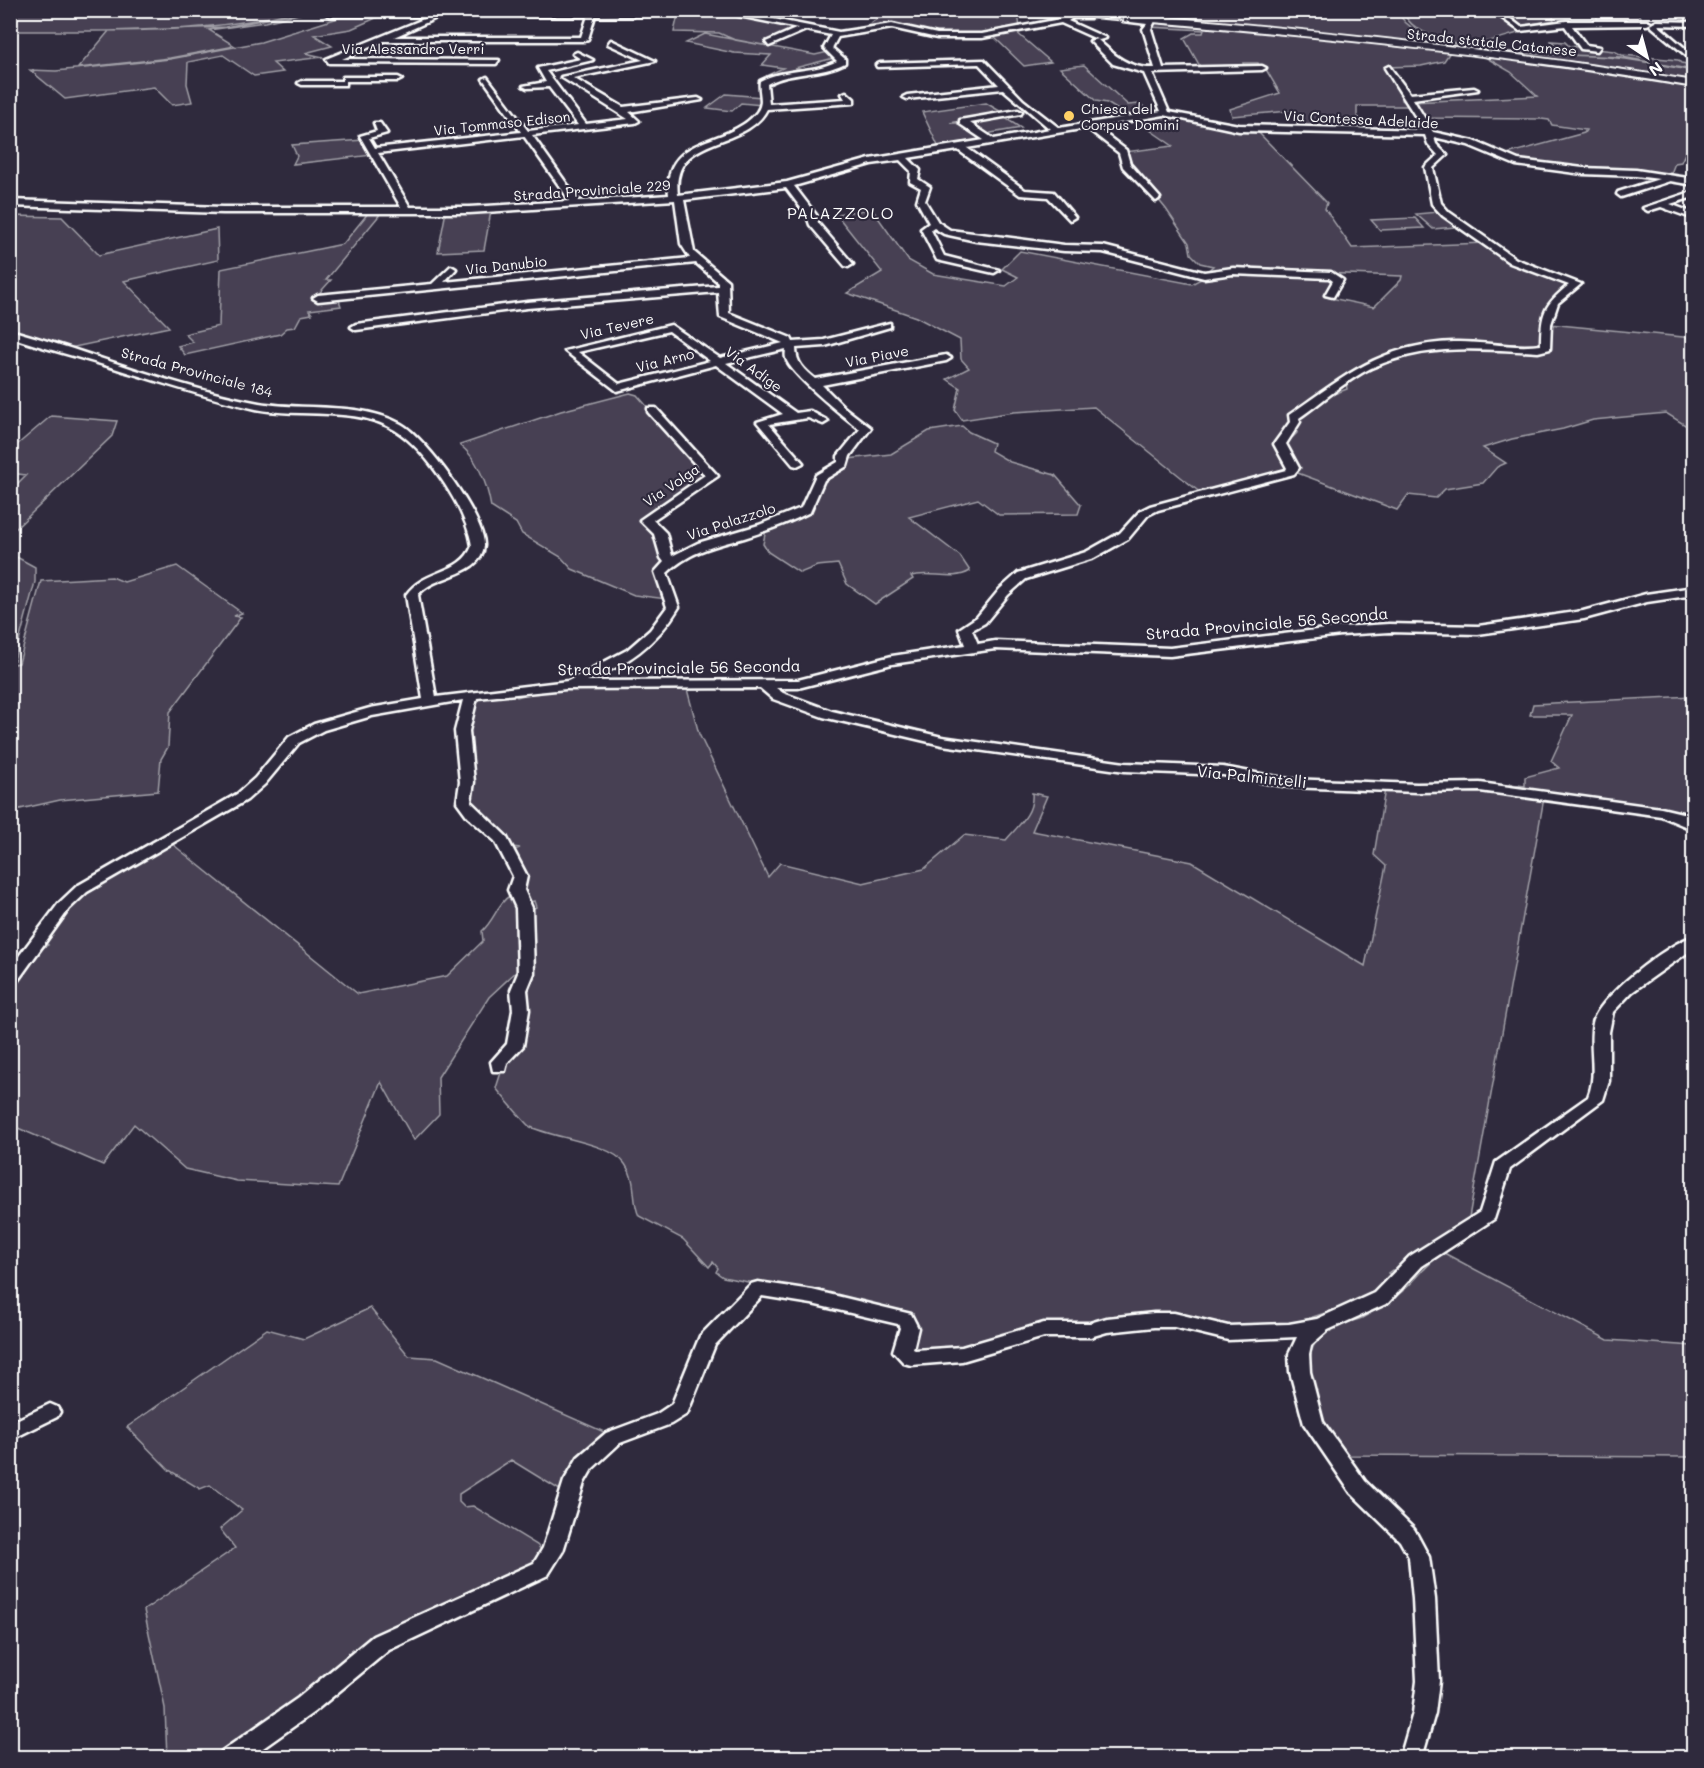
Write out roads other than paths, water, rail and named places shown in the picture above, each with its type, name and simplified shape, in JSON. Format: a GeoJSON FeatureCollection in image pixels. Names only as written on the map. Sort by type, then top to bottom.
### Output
{"type":"FeatureCollection","features":[{"type":"Feature","properties":{"kind":"main road"},"geometry":{"type":"LineString","coordinates":[[982,10],[1072,14]]}},
{"type":"Feature","properties":{"kind":"main road"},"geometry":{"type":"LineString","coordinates":[[1089,10],[1136,15]]}},
{"type":"Feature","properties":{"kind":"main road"},"geometry":{"type":"LineString","coordinates":[[322,11],[1072,14]]}},
{"type":"Feature","properties":{"kind":"main road"},"geometry":{"type":"LineString","coordinates":[[536,11],[592,14],[676,11]]}},
{"type":"Feature","properties":{"kind":"main road","name":"Strada statale Catanese"},"geometry":{"type":"LineString","coordinates":[[1072,14],[1136,15],[1556,60],[1648,74]]}},
{"type":"Feature","properties":{"kind":"main road","name":"Strada statale Catanese"},"geometry":{"type":"LineString","coordinates":[[1072,14],[1203,23],[1648,74]]}},
{"type":"Feature","properties":{"kind":"main road"},"geometry":{"type":"LineString","coordinates":[[1648,74],[1694,84]]}},
{"type":"Feature","properties":{"kind":"street"},"geometry":{"type":"LineString","coordinates":[[1494,10],[1520,29],[1559,19],[1694,24]]}},
{"type":"Feature","properties":{"kind":"street"},"geometry":{"type":"LineString","coordinates":[[1638,10],[1694,62]]}},
{"type":"Feature","properties":{"kind":"street"},"geometry":{"type":"LineString","coordinates":[[322,11],[330,14],[734,13],[837,34]]}},
{"type":"Feature","properties":{"kind":"street"},"geometry":{"type":"LineString","coordinates":[[382,39],[444,13]]}},
{"type":"Feature","properties":{"kind":"street"},"geometry":{"type":"LineString","coordinates":[[382,39],[474,50],[584,39],[592,14]]}},
{"type":"Feature","properties":{"kind":"street"},"geometry":{"type":"LineString","coordinates":[[790,344],[783,337],[724,315],[721,278],[697,260],[686,244],[673,180],[676,166],[703,143],[728,135],[762,112],[766,100],[763,85],[770,78],[828,69],[842,61],[828,48],[832,36],[837,34],[892,26],[937,36],[976,36],[1062,21],[1072,14],[1156,17]]}},
{"type":"Feature","properties":{"kind":"street"},"geometry":{"type":"LineString","coordinates":[[1156,17],[1147,29],[1160,65],[1158,69]]}},
{"type":"Feature","properties":{"kind":"street"},"geometry":{"type":"LineString","coordinates":[[1559,19],[1594,20]]}},
{"type":"Feature","properties":{"kind":"street"},"geometry":{"type":"LineString","coordinates":[[1559,19],[1581,42]]}},
{"type":"Feature","properties":{"kind":"street"},"geometry":{"type":"LineString","coordinates":[[1062,21],[1098,39],[1116,62],[1147,71],[1262,68]]}},
{"type":"Feature","properties":{"kind":"street"},"geometry":{"type":"LineString","coordinates":[[1680,24],[1694,36]]}},
{"type":"Feature","properties":{"kind":"street"},"geometry":{"type":"LineString","coordinates":[[769,44],[807,27]]}},
{"type":"Feature","properties":{"kind":"street"},"geometry":{"type":"LineString","coordinates":[[1554,33],[1587,33]]}},
{"type":"Feature","properties":{"kind":"street"},"geometry":{"type":"LineString","coordinates":[[1664,35],[1683,61],[1694,62]]}},
{"type":"Feature","properties":{"kind":"street","name":"Via Alessandro Verri"},"geometry":{"type":"LineString","coordinates":[[382,39],[329,61],[424,62],[474,50],[496,62]]}},
{"type":"Feature","properties":{"kind":"street"},"geometry":{"type":"LineString","coordinates":[[527,86],[551,84],[568,77],[651,61],[611,42]]}},
{"type":"Feature","properties":{"kind":"street"},"geometry":{"type":"LineString","coordinates":[[1568,42],[1597,45]]}},
{"type":"Feature","properties":{"kind":"street"},"geometry":{"type":"LineString","coordinates":[[576,54],[589,60],[541,70],[584,127]]}},
{"type":"Feature","properties":{"kind":"street"},"geometry":{"type":"LineString","coordinates":[[336,96],[356,62]]}},
{"type":"Feature","properties":{"kind":"street"},"geometry":{"type":"LineString","coordinates":[[424,62],[419,71],[447,71]]}},
{"type":"Feature","properties":{"kind":"street"},"geometry":{"type":"LineString","coordinates":[[880,65],[981,62],[1004,87],[1056,130]]}},
{"type":"Feature","properties":{"kind":"street"},"geometry":{"type":"LineString","coordinates":[[973,648],[965,629],[981,620],[1004,592],[1022,576],[1090,555],[1124,536],[1144,513],[1154,508],[1290,472],[1293,468],[1280,444],[1295,422],[1293,417],[1365,367],[1404,351],[1433,345],[1546,348],[1546,324],[1554,302],[1576,284],[1535,271],[1513,261],[1442,211],[1437,204],[1430,168],[1443,155],[1433,146],[1430,134],[1389,68]]}},
{"type":"Feature","properties":{"kind":"street"},"geometry":{"type":"LineString","coordinates":[[1147,71],[1167,113]]}},
{"type":"Feature","properties":{"kind":"street"},"geometry":{"type":"LineString","coordinates":[[568,77],[622,110],[698,100]]}},
{"type":"Feature","properties":{"kind":"street"},"geometry":{"type":"LineString","coordinates":[[302,83],[398,79]]}},
{"type":"Feature","properties":{"kind":"street"},"geometry":{"type":"LineString","coordinates":[[487,79],[577,204]]}},
{"type":"Feature","properties":{"kind":"street"},"geometry":{"type":"LineString","coordinates":[[544,91],[551,84]]}},
{"type":"Feature","properties":{"kind":"street"},"geometry":{"type":"LineString","coordinates":[[907,97],[1004,87]]}},
{"type":"Feature","properties":{"kind":"street"},"geometry":{"type":"LineString","coordinates":[[1406,97],[1474,90]]}},
{"type":"Feature","properties":{"kind":"street"},"geometry":{"type":"LineString","coordinates":[[764,107],[851,101],[846,94]]}},
{"type":"Feature","properties":{"kind":"street","name":"Via Tommaso Edison"},"geometry":{"type":"LineString","coordinates":[[373,151],[635,121],[622,110]]}},
{"type":"Feature","properties":{"kind":"street"},"geometry":{"type":"LineString","coordinates":[[991,141],[963,122],[1018,112]]}},
{"type":"Feature","properties":{"kind":"street","name":"Strada Provinciale 229"},"geometry":{"type":"LineString","coordinates":[[10,203],[184,210],[406,210],[677,198],[788,185],[850,166],[901,156],[1167,113]]}},
{"type":"Feature","properties":{"kind":"street","name":"Via Contessa Adelaide"},"geometry":{"type":"LineString","coordinates":[[1167,113],[1239,128],[1430,134],[1471,143],[1516,162],[1583,171],[1636,173],[1694,182]]}},
{"type":"Feature","properties":{"kind":"street"},"geometry":{"type":"LineString","coordinates":[[378,125],[383,133],[364,136],[406,210]]}},
{"type":"Feature","properties":{"kind":"street"},"geometry":{"type":"LineString","coordinates":[[1088,125],[1123,152],[1126,165],[1156,198]]}},
{"type":"Feature","properties":{"kind":"street"},"geometry":{"type":"LineString","coordinates":[[959,147],[1023,193]]}},
{"type":"Feature","properties":{"kind":"street"},"geometry":{"type":"LineString","coordinates":[[901,156],[916,170],[914,180],[927,187],[921,201],[934,224],[947,232],[976,238],[1064,248],[1103,249],[1204,275],[1233,271],[1331,275],[1338,280],[1330,295]]}},
{"type":"Feature","properties":{"kind":"street"},"geometry":{"type":"LineString","coordinates":[[1621,194],[1669,179]]}},
{"type":"Feature","properties":{"kind":"street"},"geometry":{"type":"LineString","coordinates":[[788,185],[813,216],[813,223],[848,264]]}},
{"type":"Feature","properties":{"kind":"street"},"geometry":{"type":"LineString","coordinates":[[1012,194],[1052,194],[1070,217]]}},
{"type":"Feature","properties":{"kind":"street"},"geometry":{"type":"LineString","coordinates":[[1648,208],[1694,194]]}},
{"type":"Feature","properties":{"kind":"street"},"geometry":{"type":"LineString","coordinates":[[1661,204],[1694,216]]}},
{"type":"Feature","properties":{"kind":"street"},"geometry":{"type":"LineString","coordinates":[[934,224],[926,229],[939,258],[994,270]]}},
{"type":"Feature","properties":{"kind":"street","name":"Via Danubio"},"geometry":{"type":"LineString","coordinates":[[318,298],[697,260]]}},
{"type":"Feature","properties":{"kind":"street"},"geometry":{"type":"LineString","coordinates":[[435,286],[452,269]]}},
{"type":"Feature","properties":{"kind":"street"},"geometry":{"type":"LineString","coordinates":[[356,327],[527,306],[723,289]]}},
{"type":"Feature","properties":{"kind":"street"},"geometry":{"type":"LineString","coordinates":[[848,322],[862,333]]}},
{"type":"Feature","properties":{"kind":"street","name":"Via Arno"},"geometry":{"type":"LineString","coordinates":[[617,388],[790,344],[825,343],[885,326]]}},
{"type":"Feature","properties":{"kind":"street","name":"Via Tevere"},"geometry":{"type":"LineString","coordinates":[[617,388],[570,351],[671,328]]}},
{"type":"Feature","properties":{"kind":"street","name":"Via Adige"},"geometry":{"type":"LineString","coordinates":[[671,328],[792,416],[810,414],[823,421]]}},
{"type":"Feature","properties":{"kind":"street","name":"Strada Provinciale 184"},"geometry":{"type":"LineString","coordinates":[[10,333],[164,381],[245,403],[280,410],[365,417],[393,425],[411,436],[421,445],[459,500],[478,542],[475,552],[466,563],[426,580],[412,596],[430,701]]}},
{"type":"Feature","properties":{"kind":"street","name":"Via Palazzolo"},"geometry":{"type":"LineString","coordinates":[[671,561],[685,551],[751,532],[806,510],[814,483],[829,469],[843,464],[844,456],[866,427],[841,410],[793,363],[790,344]]}},
{"type":"Feature","properties":{"kind":"street","name":"Via Piave"},"geometry":{"type":"LineString","coordinates":[[813,383],[946,358]]}},
{"type":"Feature","properties":{"kind":"street","name":"Via Volga"},"geometry":{"type":"LineString","coordinates":[[652,410],[712,476],[646,520],[660,533],[667,558],[671,561]]}},
{"type":"Feature","properties":{"kind":"street"},"geometry":{"type":"LineString","coordinates":[[792,416],[762,422],[797,464]]}},
{"type":"Feature","properties":{"kind":"street"},"geometry":{"type":"LineString","coordinates":[[566,685],[603,670],[655,636],[673,607],[661,577],[661,572],[671,561]]}},
{"type":"Feature","properties":{"kind":"street","name":"Strada Provinciale 56 Seconda"},"geometry":{"type":"LineString","coordinates":[[10,980],[72,898],[242,797],[260,781],[294,740],[335,721],[430,701],[566,685],[791,684],[901,659],[1006,644],[1170,652],[1341,631],[1478,630],[1584,615],[1646,598],[1693,591]]}},
{"type":"Feature","properties":{"kind":"street"},"geometry":{"type":"LineString","coordinates":[[791,684],[796,695],[811,707]]}},
{"type":"Feature","properties":{"kind":"street","name":"Via Palmintelli"},"geometry":{"type":"LineString","coordinates":[[764,685],[778,696],[811,707],[942,741],[1125,767],[1208,770],[1289,783],[1418,788],[1480,787],[1661,812],[1677,816],[1694,826]]}},
{"type":"Feature","properties":{"kind":"street"},"geometry":{"type":"LineString","coordinates":[[471,695],[462,731],[467,782],[464,802],[473,814],[501,839],[517,866],[520,876],[516,893],[524,908],[526,973],[519,990],[520,1010],[515,1046],[500,1062],[499,1067]]}},
{"type":"Feature","properties":{"kind":"street"},"geometry":{"type":"LineString","coordinates":[[230,1758],[306,1705],[381,1643],[541,1569],[553,1551],[578,1472],[594,1452],[614,1438],[664,1419],[680,1409],[707,1341],[758,1289],[812,1298],[904,1320],[909,1328],[903,1351],[911,1358],[962,1354],[1044,1330],[1082,1331],[1154,1320],[1174,1320],[1228,1333],[1289,1331],[1321,1325],[1381,1298],[1416,1261],[1488,1215],[1502,1166],[1595,1100],[1599,1093],[1602,1065],[1601,1021],[1609,1005],[1694,941]]}},
{"type":"Feature","properties":{"kind":"street"},"geometry":{"type":"LineString","coordinates":[[1321,1325],[1303,1342],[1299,1354],[1300,1372],[1314,1424],[1358,1487],[1407,1535],[1419,1557],[1424,1599],[1428,1681],[1424,1713],[1411,1758]]}},
{"type":"Feature","properties":{"kind":"street"},"geometry":{"type":"LineString","coordinates":[[10,1432],[50,1412]]}},
{"type":"Feature","properties":{"kind":"place","name":"Chiesa del Corpus Domini"},"geometry":{"type":"Point","coordinates":[1069,116]}},
{"type":"Feature","properties":{"kind":"district","name":"PALAZZOLO"},"geometry":{"type":"Point","coordinates":[841,212]}}]}
